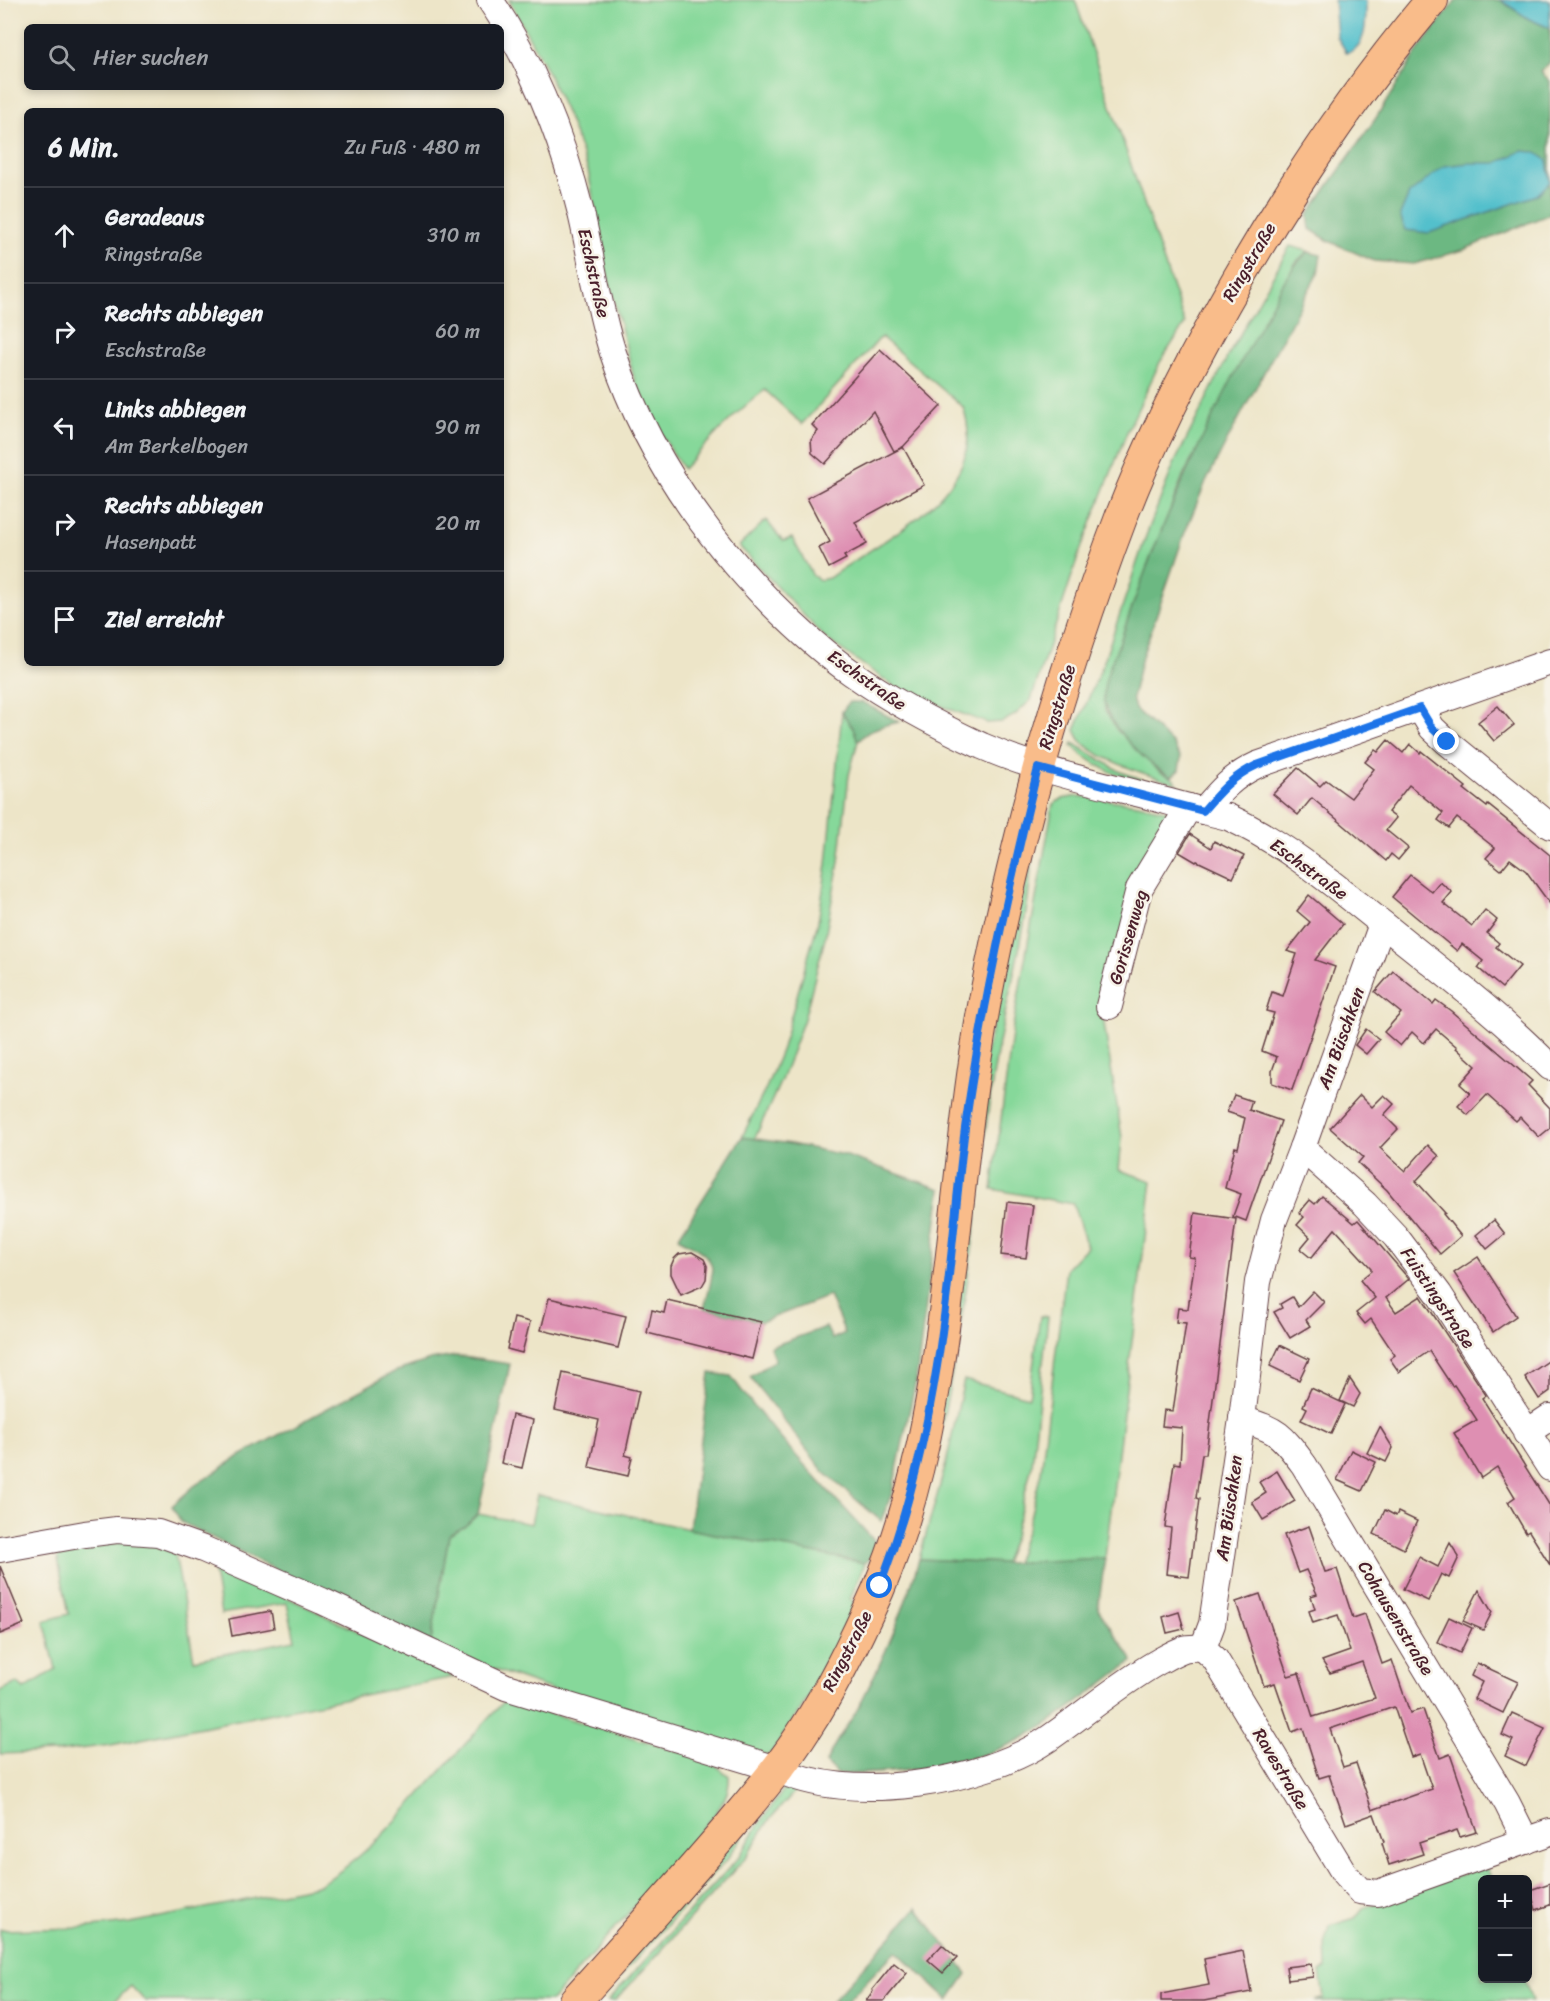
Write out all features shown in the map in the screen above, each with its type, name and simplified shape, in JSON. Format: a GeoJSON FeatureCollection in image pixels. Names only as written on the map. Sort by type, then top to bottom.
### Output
{"type":"FeatureCollection","features":[{"type":"Feature","properties":{"kind":"main road","name":"Ringstraße"},"geometry":{"type":"LineString","coordinates":[[575,2001],[705,1856],[777,1769],[806,1728],[859,1632],[893,1550],[921,1450],[937,1365],[978,1037],[1007,896],[1038,768],[1085,619],[1124,512],[1163,422],[1198,351],[1243,270],[1292,191],[1384,60],[1432,0]]}},
{"type":"Feature","properties":{"kind":"street","name":"Eschstraße"},"geometry":{"type":"LineString","coordinates":[[490,0],[537,81],[562,145],[612,351],[637,417],[692,510],[750,581],[800,631],[850,672],[906,709],[983,746],[1038,768],[1228,817],[1251,828],[1292,854],[1454,981],[1526,1043],[1550,1067]]}},
{"type":"Feature","properties":{"kind":"street","name":"Gorissenweg"},"geometry":{"type":"LineString","coordinates":[[1109,1006],[1139,890],[1196,809],[1240,773],[1257,765],[1550,662]]}},
{"type":"Feature","properties":{"kind":"street"},"geometry":{"type":"LineString","coordinates":[[1420,708],[1432,728],[1447,742],[1550,826]]}},
{"type":"Feature","properties":{"kind":"street","name":"Am Büschken"},"geometry":{"type":"LineString","coordinates":[[1203,1648],[1212,1624],[1242,1419],[1258,1282],[1274,1220],[1382,924]]}},
{"type":"Feature","properties":{"kind":"street","name":"Fuistingstraße"},"geometry":{"type":"LineString","coordinates":[[1302,1148],[1365,1204],[1396,1237],[1439,1294],[1550,1468]]}},
{"type":"Feature","properties":{"kind":"street"},"geometry":{"type":"LineString","coordinates":[[1526,1433],[1550,1417]]}},
{"type":"Feature","properties":{"kind":"street","name":"Cohausenstraße"},"geometry":{"type":"LineString","coordinates":[[1242,1419],[1272,1429],[1285,1439],[1304,1465],[1508,1803],[1526,1841]]}},
{"type":"Feature","properties":{"kind":"street"},"geometry":{"type":"LineString","coordinates":[[0,1549],[117,1530],[158,1533],[202,1549],[322,1601],[506,1688],[777,1769],[790,1775],[818,1782],[852,1786],[890,1786],[940,1780],[1013,1759],[1047,1740],[1119,1687],[1166,1658],[1185,1648],[1203,1648]]}},
{"type":"Feature","properties":{"kind":"street","name":"Ravestraße"},"geometry":{"type":"LineString","coordinates":[[1203,1648],[1215,1659],[1344,1873],[1360,1890],[1378,1893],[1526,1841]]}},
{"type":"Feature","properties":{"kind":"street"},"geometry":{"type":"LineString","coordinates":[[1526,1841],[1550,1832]]}},
{"type":"Feature","properties":{"kind":"green space"},"geometry":{"type":"Polygon","coordinates":[[[509,0],[1075,0],[1185,324],[1160,362],[1127,432],[1079,554],[1031,700],[1015,715],[1002,722],[987,723],[901,691],[825,638],[739,546],[766,520],[783,541],[792,538],[813,576],[820,580],[829,578],[903,529],[948,488],[962,464],[968,437],[963,407],[881,337],[802,424],[765,390],[732,418],[683,469],[661,434],[635,382],[606,269],[588,170],[568,117],[545,67],[509,0]]]}},
{"type":"Feature","properties":{"kind":"green space"},"geometry":{"type":"Polygon","coordinates":[[[1456,0],[1500,0],[1529,19],[1550,28],[1550,62],[1541,72],[1550,81],[1550,214],[1463,250],[1414,264],[1374,261],[1329,241],[1310,229],[1308,215],[1376,118],[1419,49],[1456,0]]]}},
{"type":"Feature","properties":{"kind":"green space"},"geometry":{"type":"Polygon","coordinates":[[[1290,246],[1308,251],[1296,262],[1183,476],[1107,678],[1104,697],[1105,711],[1117,730],[1160,772],[1171,777],[1178,784],[1141,773],[1100,755],[1082,742],[1075,730],[1103,664],[1146,536],[1174,464],[1229,354],[1290,246]]]}},
{"type":"Feature","properties":{"kind":"green space"},"geometry":{"type":"Polygon","coordinates":[[[1308,252],[1321,255],[1318,273],[1204,486],[1184,535],[1142,657],[1132,698],[1135,709],[1172,743],[1181,758],[1179,770],[1171,777],[1130,744],[1112,721],[1104,700],[1107,677],[1150,559],[1201,441],[1281,287],[1293,268],[1308,252]]]}},
{"type":"Feature","properties":{"kind":"green space"},"geometry":{"type":"Polygon","coordinates":[[[849,702],[862,702],[899,722],[872,730],[858,741],[854,730],[842,712],[849,702]]]}},
{"type":"Feature","properties":{"kind":"green space"},"geometry":{"type":"Polygon","coordinates":[[[842,712],[854,730],[858,741],[849,775],[839,862],[825,938],[804,1019],[782,1078],[754,1140],[742,1137],[767,1086],[782,1048],[818,922],[827,864],[842,712]]]}},
{"type":"Feature","properties":{"kind":"green space"},"geometry":{"type":"Polygon","coordinates":[[[1073,743],[1121,772],[1185,794],[1139,783],[1111,772],[1084,756],[1072,746],[1073,743]]]}},
{"type":"Feature","properties":{"kind":"green space"},"geometry":{"type":"Polygon","coordinates":[[[1078,796],[1138,804],[1176,813],[1101,1004],[1122,1138],[1119,1170],[1152,1181],[1105,1558],[1015,1563],[1028,1526],[1041,1472],[1066,1269],[1087,1247],[1073,1204],[992,1189],[1013,1026],[1053,804],[1062,799],[1078,796]]]}},
{"type":"Feature","properties":{"kind":"green space"},"geometry":{"type":"Polygon","coordinates":[[[1032,853],[1023,931],[992,1082],[973,1244],[955,1358],[940,1434],[911,1546],[985,1058],[1032,853]]]}},
{"type":"Feature","properties":{"kind":"green space"},"geometry":{"type":"Polygon","coordinates":[[[742,1137],[844,1155],[941,1189],[916,1380],[892,1493],[881,1521],[824,1472],[750,1377],[775,1360],[770,1347],[826,1327],[832,1339],[845,1333],[829,1296],[761,1322],[704,1309],[711,1282],[711,1265],[702,1252],[678,1238],[742,1137]]]}},
{"type":"Feature","properties":{"kind":"green space"},"geometry":{"type":"Polygon","coordinates":[[[1040,1316],[1048,1317],[1032,1465],[1014,1537],[1004,1563],[919,1559],[946,1464],[964,1380],[1029,1397],[1040,1316]]]}},
{"type":"Feature","properties":{"kind":"green space"},"geometry":{"type":"Polygon","coordinates":[[[456,1356],[510,1364],[478,1514],[464,1527],[449,1535],[430,1647],[181,1522],[172,1506],[194,1486],[240,1456],[394,1372],[430,1360],[456,1356]]]}},
{"type":"Feature","properties":{"kind":"green space"},"geometry":{"type":"Polygon","coordinates":[[[710,1373],[731,1376],[783,1441],[876,1543],[873,1554],[865,1563],[689,1529],[710,1373]]]}},
{"type":"Feature","properties":{"kind":"green space"},"geometry":{"type":"Polygon","coordinates":[[[537,1495],[689,1529],[865,1563],[850,1599],[861,1608],[845,1641],[772,1753],[766,1755],[715,1747],[430,1647],[449,1534],[464,1527],[478,1514],[531,1524],[537,1495]]]}},
{"type":"Feature","properties":{"kind":"green space"},"geometry":{"type":"Polygon","coordinates":[[[122,1541],[157,1542],[174,1548],[194,1660],[295,1640],[287,1603],[221,1614],[213,1567],[223,1567],[454,1677],[111,1745],[55,1752],[0,1754],[0,1691],[17,1683],[24,1689],[56,1669],[44,1621],[69,1614],[56,1550],[122,1541]]]}},
{"type":"Feature","properties":{"kind":"green space"},"geometry":{"type":"Polygon","coordinates":[[[1105,1558],[1098,1609],[1133,1661],[1053,1720],[1003,1747],[933,1767],[837,1774],[826,1763],[858,1708],[885,1653],[919,1559],[1004,1563],[1105,1558]]]}},
{"type":"Feature","properties":{"kind":"green space"},"geometry":{"type":"Polygon","coordinates":[[[505,1700],[709,1760],[729,1776],[727,1793],[713,1817],[551,2001],[145,2001],[131,1986],[115,2001],[0,2001],[0,1930],[81,1928],[130,1923],[317,1886],[347,1866],[386,1831],[505,1700]]]}},
{"type":"Feature","properties":{"kind":"green space"},"geometry":{"type":"Polygon","coordinates":[[[787,1785],[797,1789],[769,1820],[747,1856],[615,2001],[608,2001],[740,1856],[759,1824],[787,1785]]]}},
{"type":"Feature","properties":{"kind":"green space"},"geometry":{"type":"Polygon","coordinates":[[[753,1820],[728,1858],[598,2001],[586,2001],[753,1820]]]}},
{"type":"Feature","properties":{"kind":"green space"},"geometry":{"type":"Polygon","coordinates":[[[1486,1866],[1489,1875],[1478,1875],[1478,1983],[1525,1983],[1532,2001],[1315,2001],[1324,1998],[1320,1972],[1326,1969],[1325,1941],[1329,1926],[1355,1918],[1363,1908],[1486,1866]]]}},
{"type":"Feature","properties":{"kind":"green space"},"geometry":{"type":"Polygon","coordinates":[[[917,1908],[967,1974],[949,2000],[896,1951],[847,2001],[832,2001],[917,1908]]]}},
{"type":"Feature","properties":{"kind":"water"},"geometry":{"type":"Polygon","coordinates":[[[1334,0],[1366,0],[1366,23],[1362,38],[1354,50],[1347,53],[1337,37],[1334,0]]]}},
{"type":"Feature","properties":{"kind":"water"},"geometry":{"type":"Polygon","coordinates":[[[1500,0],[1550,0],[1550,28],[1529,19],[1500,0]]]}},
{"type":"Feature","properties":{"kind":"water"},"geometry":{"type":"Polygon","coordinates":[[[1522,151],[1535,152],[1547,160],[1550,182],[1537,195],[1429,233],[1405,230],[1400,215],[1409,194],[1444,166],[1496,163],[1522,151]]]}},
{"type":"Feature","properties":{"kind":"building"},"geometry":{"type":"Polygon","coordinates":[[[880,349],[941,406],[903,447],[894,451],[873,411],[825,464],[812,453],[811,440],[818,431],[812,425],[880,349]]]}},
{"type":"Feature","properties":{"kind":"building"},"geometry":{"type":"Polygon","coordinates":[[[903,447],[924,485],[855,522],[867,544],[844,556],[846,559],[829,568],[819,548],[830,542],[807,498],[903,447]]]}},
{"type":"Feature","properties":{"kind":"building"},"geometry":{"type":"Polygon","coordinates":[[[1498,706],[1514,725],[1494,741],[1478,722],[1498,706]]]}},
{"type":"Feature","properties":{"kind":"building"},"geometry":{"type":"Polygon","coordinates":[[[1388,740],[1403,753],[1410,744],[1420,753],[1421,751],[1466,787],[1464,789],[1487,807],[1488,805],[1550,855],[1550,904],[1526,871],[1510,859],[1501,870],[1486,858],[1495,848],[1457,818],[1449,828],[1438,820],[1443,813],[1409,785],[1388,812],[1396,818],[1386,830],[1408,848],[1398,860],[1391,854],[1386,861],[1312,798],[1298,815],[1273,794],[1298,768],[1320,786],[1326,780],[1351,798],[1374,769],[1365,762],[1388,740]]]}},
{"type":"Feature","properties":{"kind":"building"},"geometry":{"type":"Polygon","coordinates":[[[1190,834],[1211,848],[1214,841],[1244,856],[1233,878],[1179,852],[1190,834]]]}},
{"type":"Feature","properties":{"kind":"building"},"geometry":{"type":"Polygon","coordinates":[[[1410,875],[1432,892],[1440,882],[1452,892],[1443,903],[1472,926],[1485,910],[1497,920],[1487,933],[1499,943],[1496,947],[1520,966],[1502,988],[1478,968],[1483,961],[1462,944],[1457,951],[1392,897],[1410,875]]]}},
{"type":"Feature","properties":{"kind":"building"},"geometry":{"type":"Polygon","coordinates":[[[1309,895],[1343,924],[1315,960],[1335,967],[1292,1090],[1272,1083],[1272,1071],[1277,1057],[1262,1051],[1274,1013],[1266,1011],[1272,992],[1283,996],[1297,954],[1287,951],[1310,922],[1297,911],[1309,895]]]}},
{"type":"Feature","properties":{"kind":"building"},"geometry":{"type":"Polygon","coordinates":[[[1393,971],[1433,1004],[1436,1000],[1451,1011],[1532,1081],[1528,1085],[1550,1108],[1550,1128],[1539,1137],[1520,1117],[1516,1121],[1487,1095],[1468,1115],[1458,1106],[1470,1093],[1460,1084],[1476,1066],[1457,1047],[1436,1029],[1424,1043],[1412,1032],[1400,1046],[1384,1032],[1401,1013],[1375,992],[1393,971]]]}},
{"type":"Feature","properties":{"kind":"building"},"geometry":{"type":"Polygon","coordinates":[[[1366,1029],[1379,1039],[1366,1054],[1355,1045],[1366,1029]]]}},
{"type":"Feature","properties":{"kind":"building"},"geometry":{"type":"Polygon","coordinates":[[[1234,1095],[1252,1101],[1249,1110],[1281,1121],[1246,1221],[1233,1216],[1241,1194],[1225,1188],[1245,1118],[1227,1112],[1234,1095]]]}},
{"type":"Feature","properties":{"kind":"building"},"geometry":{"type":"Polygon","coordinates":[[[1360,1095],[1372,1107],[1384,1095],[1394,1104],[1384,1115],[1398,1129],[1380,1148],[1405,1171],[1428,1145],[1439,1156],[1416,1181],[1445,1213],[1443,1214],[1461,1236],[1440,1254],[1387,1190],[1358,1163],[1363,1157],[1330,1128],[1360,1095]]]}},
{"type":"Feature","properties":{"kind":"building"},"geometry":{"type":"Polygon","coordinates":[[[1322,1196],[1354,1223],[1358,1220],[1409,1279],[1386,1298],[1396,1312],[1421,1296],[1486,1395],[1482,1398],[1550,1506],[1550,1565],[1529,1531],[1526,1533],[1508,1502],[1515,1497],[1497,1467],[1481,1478],[1454,1433],[1477,1420],[1429,1351],[1399,1372],[1390,1359],[1395,1355],[1371,1319],[1365,1324],[1356,1313],[1375,1298],[1360,1280],[1371,1271],[1371,1268],[1335,1229],[1311,1258],[1300,1249],[1310,1237],[1297,1225],[1304,1217],[1299,1213],[1310,1200],[1315,1204],[1322,1196]]]}},
{"type":"Feature","properties":{"kind":"building"},"geometry":{"type":"Polygon","coordinates":[[[1007,1202],[1033,1205],[1026,1258],[1001,1255],[1007,1202]]]}},
{"type":"Feature","properties":{"kind":"building"},"geometry":{"type":"Polygon","coordinates":[[[1195,1213],[1236,1219],[1206,1454],[1202,1454],[1196,1498],[1199,1499],[1189,1577],[1166,1574],[1171,1528],[1165,1527],[1174,1463],[1180,1464],[1182,1428],[1162,1426],[1164,1410],[1173,1411],[1186,1323],[1176,1322],[1178,1308],[1188,1309],[1195,1258],[1189,1257],[1195,1213]]]}},
{"type":"Feature","properties":{"kind":"building"},"geometry":{"type":"Polygon","coordinates":[[[1494,1220],[1505,1234],[1487,1249],[1476,1235],[1494,1220]]]}},
{"type":"Feature","properties":{"kind":"building"},"geometry":{"type":"Polygon","coordinates":[[[692,1252],[704,1259],[707,1266],[706,1279],[702,1286],[681,1295],[671,1274],[671,1266],[679,1254],[692,1252]]]}},
{"type":"Feature","properties":{"kind":"building"},"geometry":{"type":"Polygon","coordinates":[[[1478,1257],[1516,1316],[1493,1332],[1454,1273],[1478,1257]]]}},
{"type":"Feature","properties":{"kind":"building"},"geometry":{"type":"Polygon","coordinates":[[[1313,1291],[1324,1302],[1306,1320],[1310,1326],[1290,1338],[1274,1312],[1282,1308],[1280,1304],[1292,1297],[1298,1307],[1313,1291]]]}},
{"type":"Feature","properties":{"kind":"building"},"geometry":{"type":"Polygon","coordinates":[[[549,1298],[626,1316],[618,1348],[541,1330],[549,1298]]]}},
{"type":"Feature","properties":{"kind":"building"},"geometry":{"type":"Polygon","coordinates":[[[667,1300],[761,1322],[752,1359],[647,1333],[652,1310],[664,1313],[667,1300]]]}},
{"type":"Feature","properties":{"kind":"building"},"geometry":{"type":"Polygon","coordinates":[[[514,1318],[530,1322],[522,1353],[507,1349],[514,1318]]]}},
{"type":"Feature","properties":{"kind":"building"},"geometry":{"type":"Polygon","coordinates":[[[1280,1345],[1309,1359],[1299,1380],[1270,1366],[1280,1345]]]}},
{"type":"Feature","properties":{"kind":"building"},"geometry":{"type":"Polygon","coordinates":[[[1550,1360],[1550,1391],[1539,1399],[1525,1377],[1550,1360]]]}},
{"type":"Feature","properties":{"kind":"building"},"geometry":{"type":"Polygon","coordinates":[[[563,1373],[639,1391],[625,1455],[632,1457],[628,1476],[589,1467],[599,1420],[555,1410],[563,1373]]]}},
{"type":"Feature","properties":{"kind":"building"},"geometry":{"type":"Polygon","coordinates":[[[1350,1379],[1360,1394],[1353,1407],[1340,1401],[1350,1379]]]}},
{"type":"Feature","properties":{"kind":"building"},"geometry":{"type":"Polygon","coordinates":[[[1311,1388],[1345,1404],[1331,1434],[1301,1420],[1307,1408],[1303,1406],[1311,1388]]]}},
{"type":"Feature","properties":{"kind":"building"},"geometry":{"type":"Polygon","coordinates":[[[512,1415],[533,1420],[522,1468],[501,1463],[512,1415]]]}},
{"type":"Feature","properties":{"kind":"building"},"geometry":{"type":"Polygon","coordinates":[[[1380,1427],[1393,1448],[1386,1462],[1367,1453],[1380,1427]]]}},
{"type":"Feature","properties":{"kind":"building"},"geometry":{"type":"Polygon","coordinates":[[[1351,1450],[1376,1462],[1362,1491],[1337,1480],[1351,1450]]]}},
{"type":"Feature","properties":{"kind":"building"},"geometry":{"type":"Polygon","coordinates":[[[1277,1471],[1295,1501],[1263,1520],[1252,1502],[1266,1493],[1259,1482],[1277,1471]]]}},
{"type":"Feature","properties":{"kind":"building"},"geometry":{"type":"Polygon","coordinates":[[[1385,1510],[1396,1516],[1398,1512],[1417,1521],[1404,1549],[1374,1534],[1385,1510]]]}},
{"type":"Feature","properties":{"kind":"building"},"geometry":{"type":"Polygon","coordinates":[[[1309,1526],[1325,1572],[1337,1569],[1353,1618],[1365,1614],[1382,1664],[1392,1660],[1410,1713],[1423,1709],[1440,1758],[1450,1754],[1477,1832],[1460,1837],[1457,1830],[1419,1843],[1423,1854],[1389,1865],[1374,1814],[1346,1824],[1329,1775],[1319,1778],[1303,1728],[1292,1732],[1275,1683],[1264,1686],[1236,1602],[1260,1594],[1288,1676],[1299,1673],[1313,1717],[1375,1698],[1362,1662],[1330,1673],[1322,1661],[1350,1651],[1338,1615],[1313,1623],[1309,1611],[1315,1609],[1311,1596],[1317,1594],[1306,1570],[1298,1573],[1284,1535],[1309,1526]],[[1394,1707],[1330,1729],[1343,1767],[1356,1763],[1372,1810],[1432,1789],[1420,1754],[1411,1757],[1394,1707]]]}},
{"type":"Feature","properties":{"kind":"building"},"geometry":{"type":"Polygon","coordinates":[[[1450,1543],[1459,1557],[1449,1578],[1441,1574],[1428,1601],[1403,1589],[1419,1557],[1438,1567],[1450,1543]]]}},
{"type":"Feature","properties":{"kind":"building"},"geometry":{"type":"Polygon","coordinates":[[[0,1566],[24,1624],[0,1634],[0,1566]]]}},
{"type":"Feature","properties":{"kind":"building"},"geometry":{"type":"Polygon","coordinates":[[[1479,1590],[1492,1612],[1483,1630],[1463,1621],[1479,1590]]]}},
{"type":"Feature","properties":{"kind":"building"},"geometry":{"type":"Polygon","coordinates":[[[271,1611],[274,1628],[232,1636],[229,1619],[271,1611]]]}},
{"type":"Feature","properties":{"kind":"building"},"geometry":{"type":"Polygon","coordinates":[[[1179,1612],[1184,1629],[1167,1633],[1163,1617],[1179,1612]]]}},
{"type":"Feature","properties":{"kind":"building"},"geometry":{"type":"Polygon","coordinates":[[[1449,1617],[1472,1628],[1460,1653],[1437,1642],[1449,1617]]]}},
{"type":"Feature","properties":{"kind":"building"},"geometry":{"type":"Polygon","coordinates":[[[1477,1663],[1518,1682],[1503,1713],[1474,1699],[1482,1682],[1471,1676],[1477,1663]]]}},
{"type":"Feature","properties":{"kind":"building"},"geometry":{"type":"Polygon","coordinates":[[[1512,1713],[1545,1728],[1526,1766],[1505,1756],[1513,1740],[1502,1735],[1512,1713]]]}},
{"type":"Feature","properties":{"kind":"building"},"geometry":{"type":"Polygon","coordinates":[[[1550,1883],[1550,1905],[1536,1910],[1532,1889],[1550,1883]]]}},
{"type":"Feature","properties":{"kind":"building"},"geometry":{"type":"Polygon","coordinates":[[[942,1945],[957,1958],[943,1973],[928,1960],[942,1945]]]}},
{"type":"Feature","properties":{"kind":"building"},"geometry":{"type":"Polygon","coordinates":[[[1243,1951],[1251,1992],[1204,2001],[1161,2001],[1161,1994],[1209,1985],[1204,1959],[1243,1951]]]}},
{"type":"Feature","properties":{"kind":"building"},"geometry":{"type":"Polygon","coordinates":[[[894,1963],[907,1973],[884,2001],[866,2001],[872,1990],[894,1963]]]}},
{"type":"Feature","properties":{"kind":"building"},"geometry":{"type":"Polygon","coordinates":[[[1311,1964],[1313,1977],[1288,1980],[1286,1967],[1311,1964]]]}},
{"type":"Feature","properties":{"kind":"route"},"geometry":{"type":"LineString","coordinates":[[880,1586],[906,1509],[921,1450],[937,1365],[978,1037],[1007,896],[1038,768],[1203,811],[1240,773],[1420,708],[1432,728],[1447,742]]}}]}
